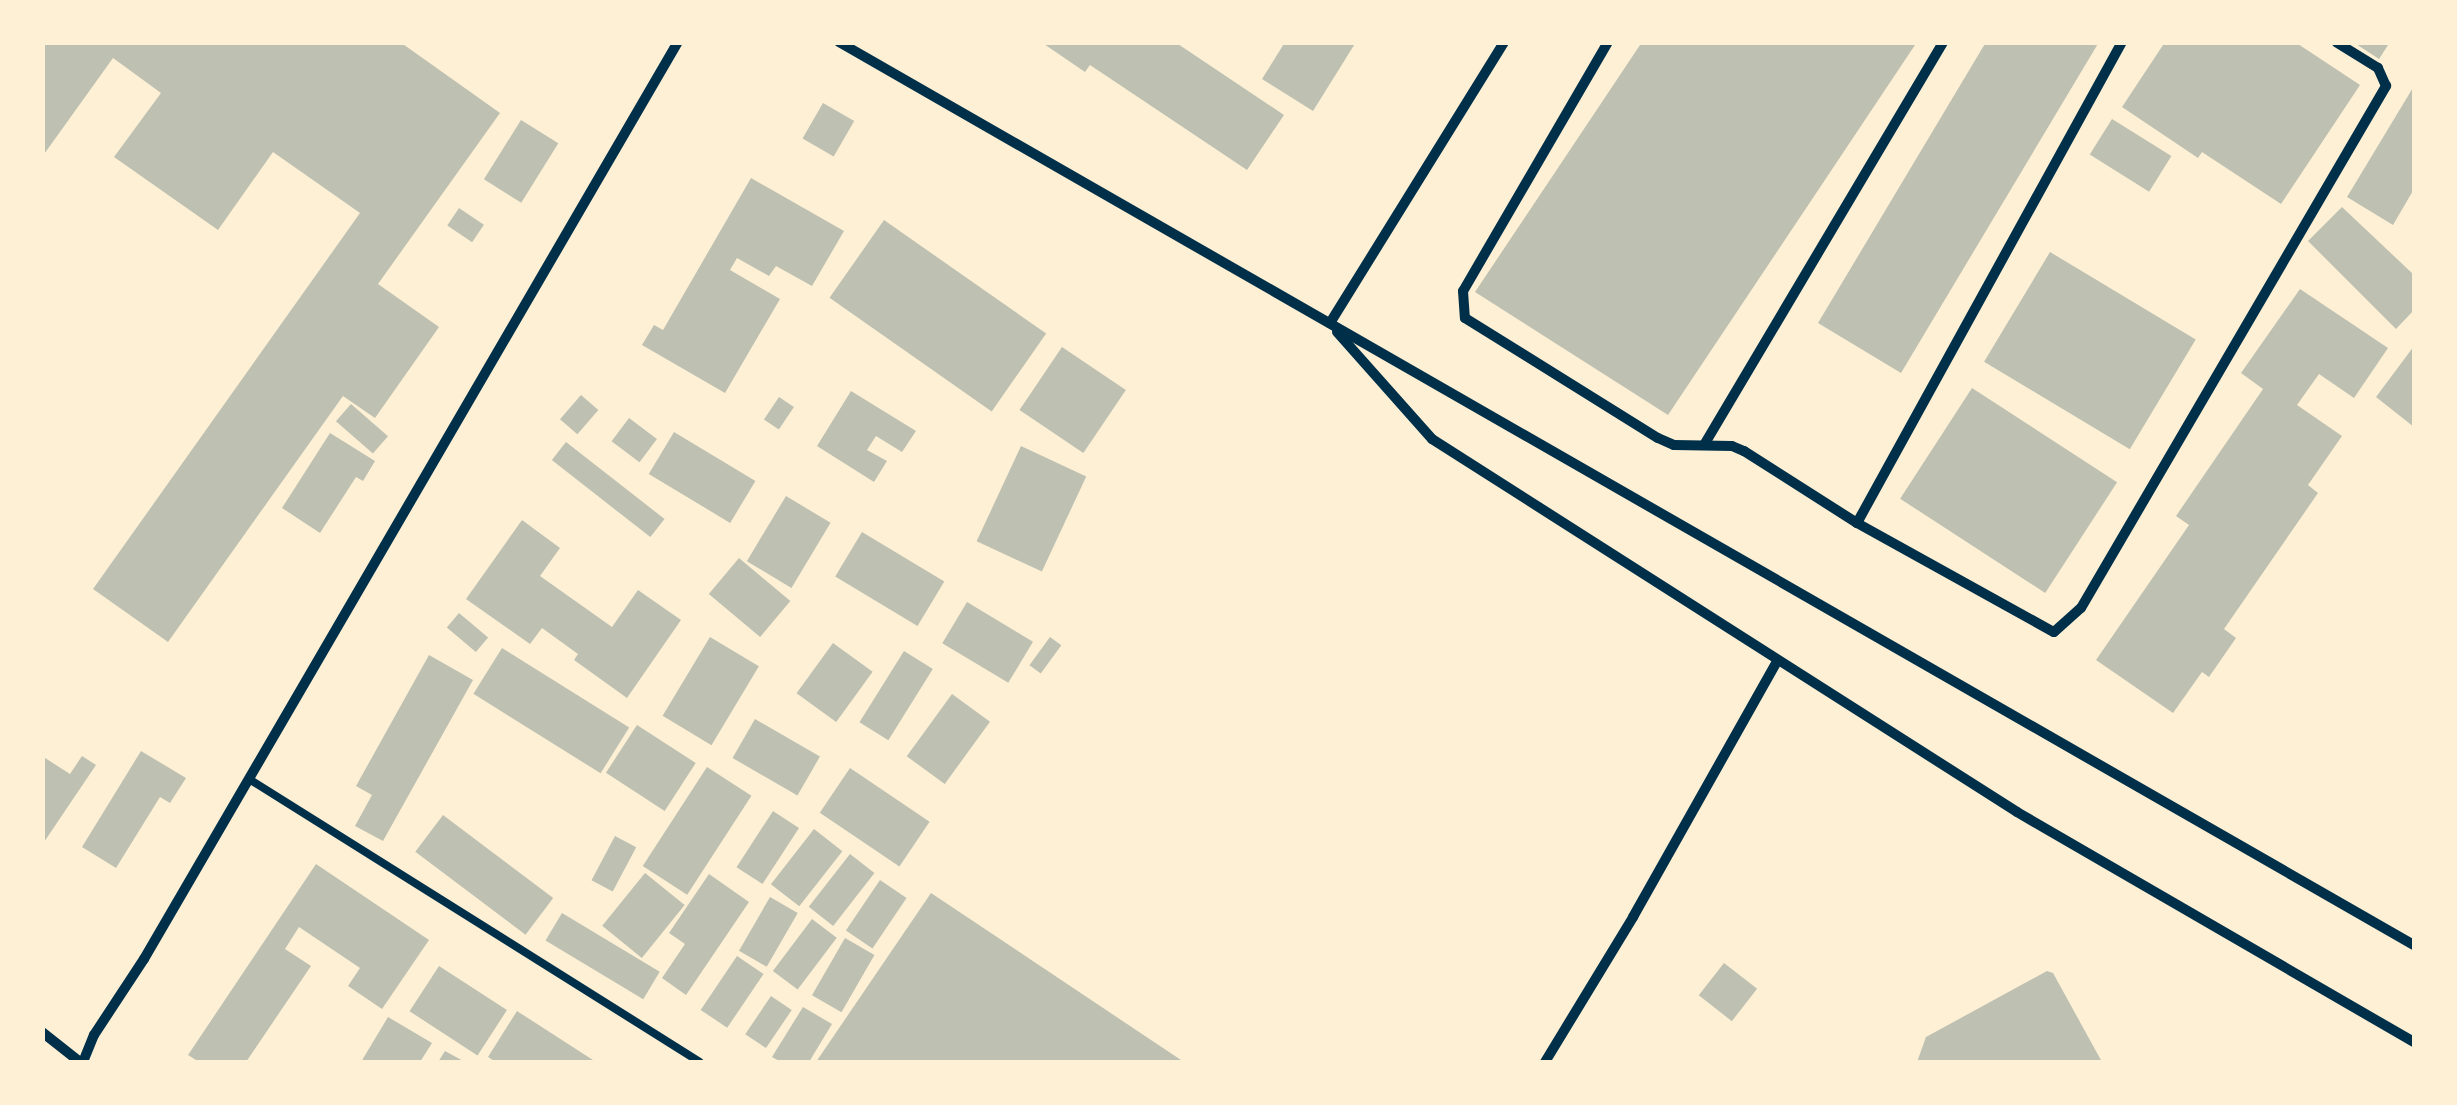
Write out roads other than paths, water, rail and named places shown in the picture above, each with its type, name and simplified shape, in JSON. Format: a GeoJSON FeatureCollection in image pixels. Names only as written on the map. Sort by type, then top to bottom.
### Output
{"type":"FeatureCollection","features":[{"type":"Feature","properties":{"kind":"street"},"geometry":{"type":"LineString","coordinates":[[42,1032],[82,1062],[94,1035],[249,779],[678,42]]}},
{"type":"Feature","properties":{"kind":"street"},"geometry":{"type":"LineString","coordinates":[[840,42],[2414,945]]}},
{"type":"Feature","properties":{"kind":"street"},"geometry":{"type":"LineString","coordinates":[[1330,323],[1504,42]]}},
{"type":"Feature","properties":{"kind":"street"},"geometry":{"type":"LineString","coordinates":[[1608,42],[1463,291],[1465,318],[1658,438],[1674,445],[1744,451],[1857,522],[2054,632],[2081,608],[2386,86],[2378,68],[2336,42]]}},
{"type":"Feature","properties":{"kind":"street"},"geometry":{"type":"LineString","coordinates":[[1704,446],[1943,42]]}},
{"type":"Feature","properties":{"kind":"street"},"geometry":{"type":"LineString","coordinates":[[1857,522],[2122,42]]}},
{"type":"Feature","properties":{"kind":"street"},"geometry":{"type":"LineString","coordinates":[[1330,323],[1432,439],[2017,812],[2414,1042]]}},
{"type":"Feature","properties":{"kind":"street"},"geometry":{"type":"LineString","coordinates":[[1545,1062],[1633,917],[1778,660]]}},
{"type":"Feature","properties":{"kind":"lane"},"geometry":{"type":"LineString","coordinates":[[249,779],[700,1062]]}}]}
